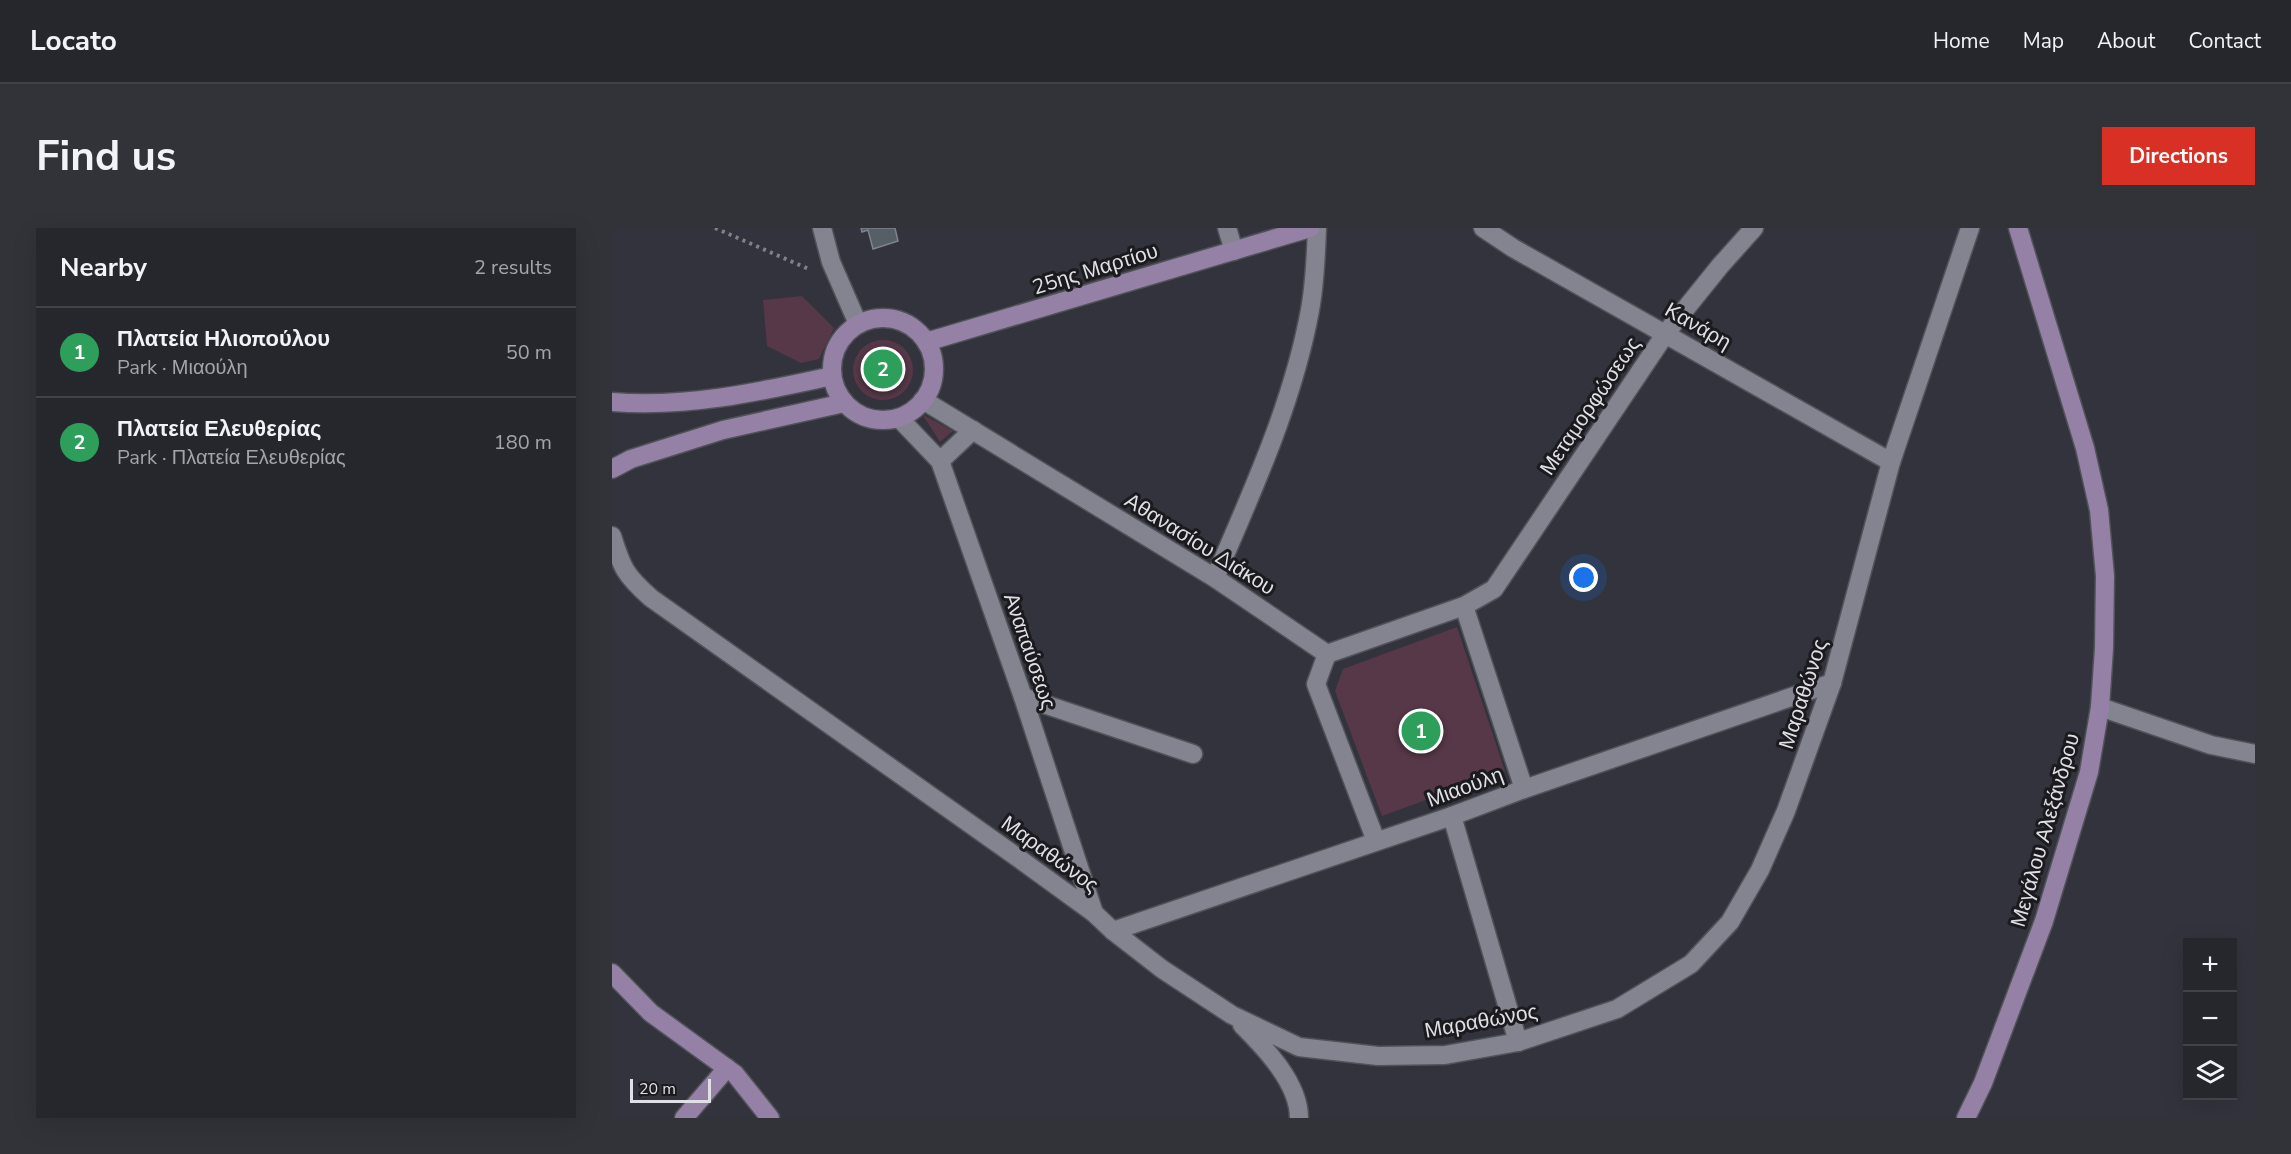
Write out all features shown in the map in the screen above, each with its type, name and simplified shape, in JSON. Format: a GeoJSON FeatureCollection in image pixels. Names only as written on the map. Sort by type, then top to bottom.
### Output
{"type":"FeatureCollection","features":[{"type":"Feature","properties":{"kind":"street"},"geometry":{"type":"LineString","coordinates":[[822,228],[831,262],[858,324]]}},
{"type":"Feature","properties":{"kind":"street"},"geometry":{"type":"LineString","coordinates":[[1227,228],[1234,251]]}},
{"type":"Feature","properties":{"kind":"street","name":"25ης Μαρτίου"},"geometry":{"type":"LineString","coordinates":[[926,342],[1310,228]]}},
{"type":"Feature","properties":{"kind":"street"},"geometry":{"type":"LineString","coordinates":[[1215,578],[1254,485],[1294,376],[1310,310],[1316,265],[1317,228]]}},
{"type":"Feature","properties":{"kind":"street","name":"Κανάρη"},"geometry":{"type":"LineString","coordinates":[[1483,228],[1512,248],[1891,462]]}},
{"type":"Feature","properties":{"kind":"street","name":"Μεταμορφώσεως"},"geometry":{"type":"LineString","coordinates":[[1464,606],[1494,590],[1666,333],[1754,228]]}},
{"type":"Feature","properties":{"kind":"street","name":"Μαραθώνος"},"geometry":{"type":"LineString","coordinates":[[612,536],[621,565],[629,579],[651,598],[1094,913],[1113,931],[1162,969],[1232,1015],[1299,1047],[1378,1056],[1444,1054],[1518,1042],[1617,1009],[1691,964],[1730,921],[1760,870],[1786,811],[1832,683],[1891,462],[1970,228]]}},
{"type":"Feature","properties":{"kind":"street","name":"Μεγάλου Αλεξάνδρου"},"geometry":{"type":"LineString","coordinates":[[1966,1118],[1983,1083],[2044,921],[2089,772],[2100,707],[2105,576],[2099,510],[2085,448],[2018,228]]}},
{"type":"Feature","properties":{"kind":"street"},"geometry":{"type":"LineString","coordinates":[[883,318],[896,320],[913,328],[926,342],[932,357],[934,372],[931,387],[916,408],[899,418],[879,420],[852,410],[844,403],[834,386],[832,376],[834,352],[844,336],[858,324],[883,318]]}},
{"type":"Feature","properties":{"kind":"street"},"geometry":{"type":"LineString","coordinates":[[612,402],[639,404],[702,401],[832,376]]}},
{"type":"Feature","properties":{"kind":"street","name":"Αθανασίου Διάκου"},"geometry":{"type":"LineString","coordinates":[[923,400],[1215,578],[1326,654]]}},
{"type":"Feature","properties":{"kind":"street"},"geometry":{"type":"LineString","coordinates":[[612,469],[631,459],[723,430],[844,403]]}},
{"type":"Feature","properties":{"kind":"street","name":"Αναπαύσεως"},"geometry":{"type":"LineString","coordinates":[[899,418],[940,461],[1023,697],[1094,913]]}},
{"type":"Feature","properties":{"kind":"street"},"geometry":{"type":"LineString","coordinates":[[940,461],[973,430]]}},
{"type":"Feature","properties":{"kind":"street"},"geometry":{"type":"LineString","coordinates":[[1376,841],[1316,684],[1326,654],[1464,606],[1524,789]]}},
{"type":"Feature","properties":{"kind":"street","name":"Μιαούλη"},"geometry":{"type":"LineString","coordinates":[[1113,931],[1452,816],[1832,683]]}},
{"type":"Feature","properties":{"kind":"street"},"geometry":{"type":"LineString","coordinates":[[1023,697],[1193,754]]}},
{"type":"Feature","properties":{"kind":"street"},"geometry":{"type":"LineString","coordinates":[[2100,707],[2211,745],[2255,754]]}},
{"type":"Feature","properties":{"kind":"street"},"geometry":{"type":"LineString","coordinates":[[1452,816],[1518,1042]]}},
{"type":"Feature","properties":{"kind":"street"},"geometry":{"type":"LineString","coordinates":[[612,973],[651,1012],[735,1074],[770,1118]]}},
{"type":"Feature","properties":{"kind":"street"},"geometry":{"type":"LineString","coordinates":[[1232,1015],[1263,1046],[1288,1080],[1299,1118]]}},
{"type":"Feature","properties":{"kind":"street"},"geometry":{"type":"LineString","coordinates":[[684,1118],[727,1068]]}},
{"type":"Feature","properties":{"kind":"path"},"geometry":{"type":"LineString","coordinates":[[715,228],[839,283]]}},
{"type":"Feature","properties":{"kind":"shaded area"},"geometry":{"type":"Polygon","coordinates":[[[802,296],[834,328],[819,359],[801,363],[767,346],[763,300],[802,296]]]}},
{"type":"Feature","properties":{"kind":"shaded area"},"geometry":{"type":"Polygon","coordinates":[[[883,340],[900,345],[908,353],[913,370],[908,387],[900,395],[883,400],[866,395],[858,387],[853,370],[858,353],[866,345],[883,340]]]}},
{"type":"Feature","properties":{"kind":"shaded area"},"geometry":{"type":"Polygon","coordinates":[[[922,414],[953,431],[940,442],[922,414]]]}},
{"type":"Feature","properties":{"kind":"shaded area"},"geometry":{"type":"Polygon","coordinates":[[[1457,627],[1505,771],[1382,816],[1335,691],[1343,669],[1457,627]]]}},
{"type":"Feature","properties":{"kind":"building"},"geometry":{"type":"Polygon","coordinates":[[[861,228],[895,228],[898,241],[873,249],[868,230],[862,232],[861,228]]]}},
{"type":"Feature","properties":{"kind":"place","name":"Πλατεία Ελευθερίας"},"geometry":{"type":"Point","coordinates":[883,369]}},
{"type":"Feature","properties":{"kind":"place","name":"Πλατεία Ηλιοπούλου"},"geometry":{"type":"Point","coordinates":[1421,731]}}]}
